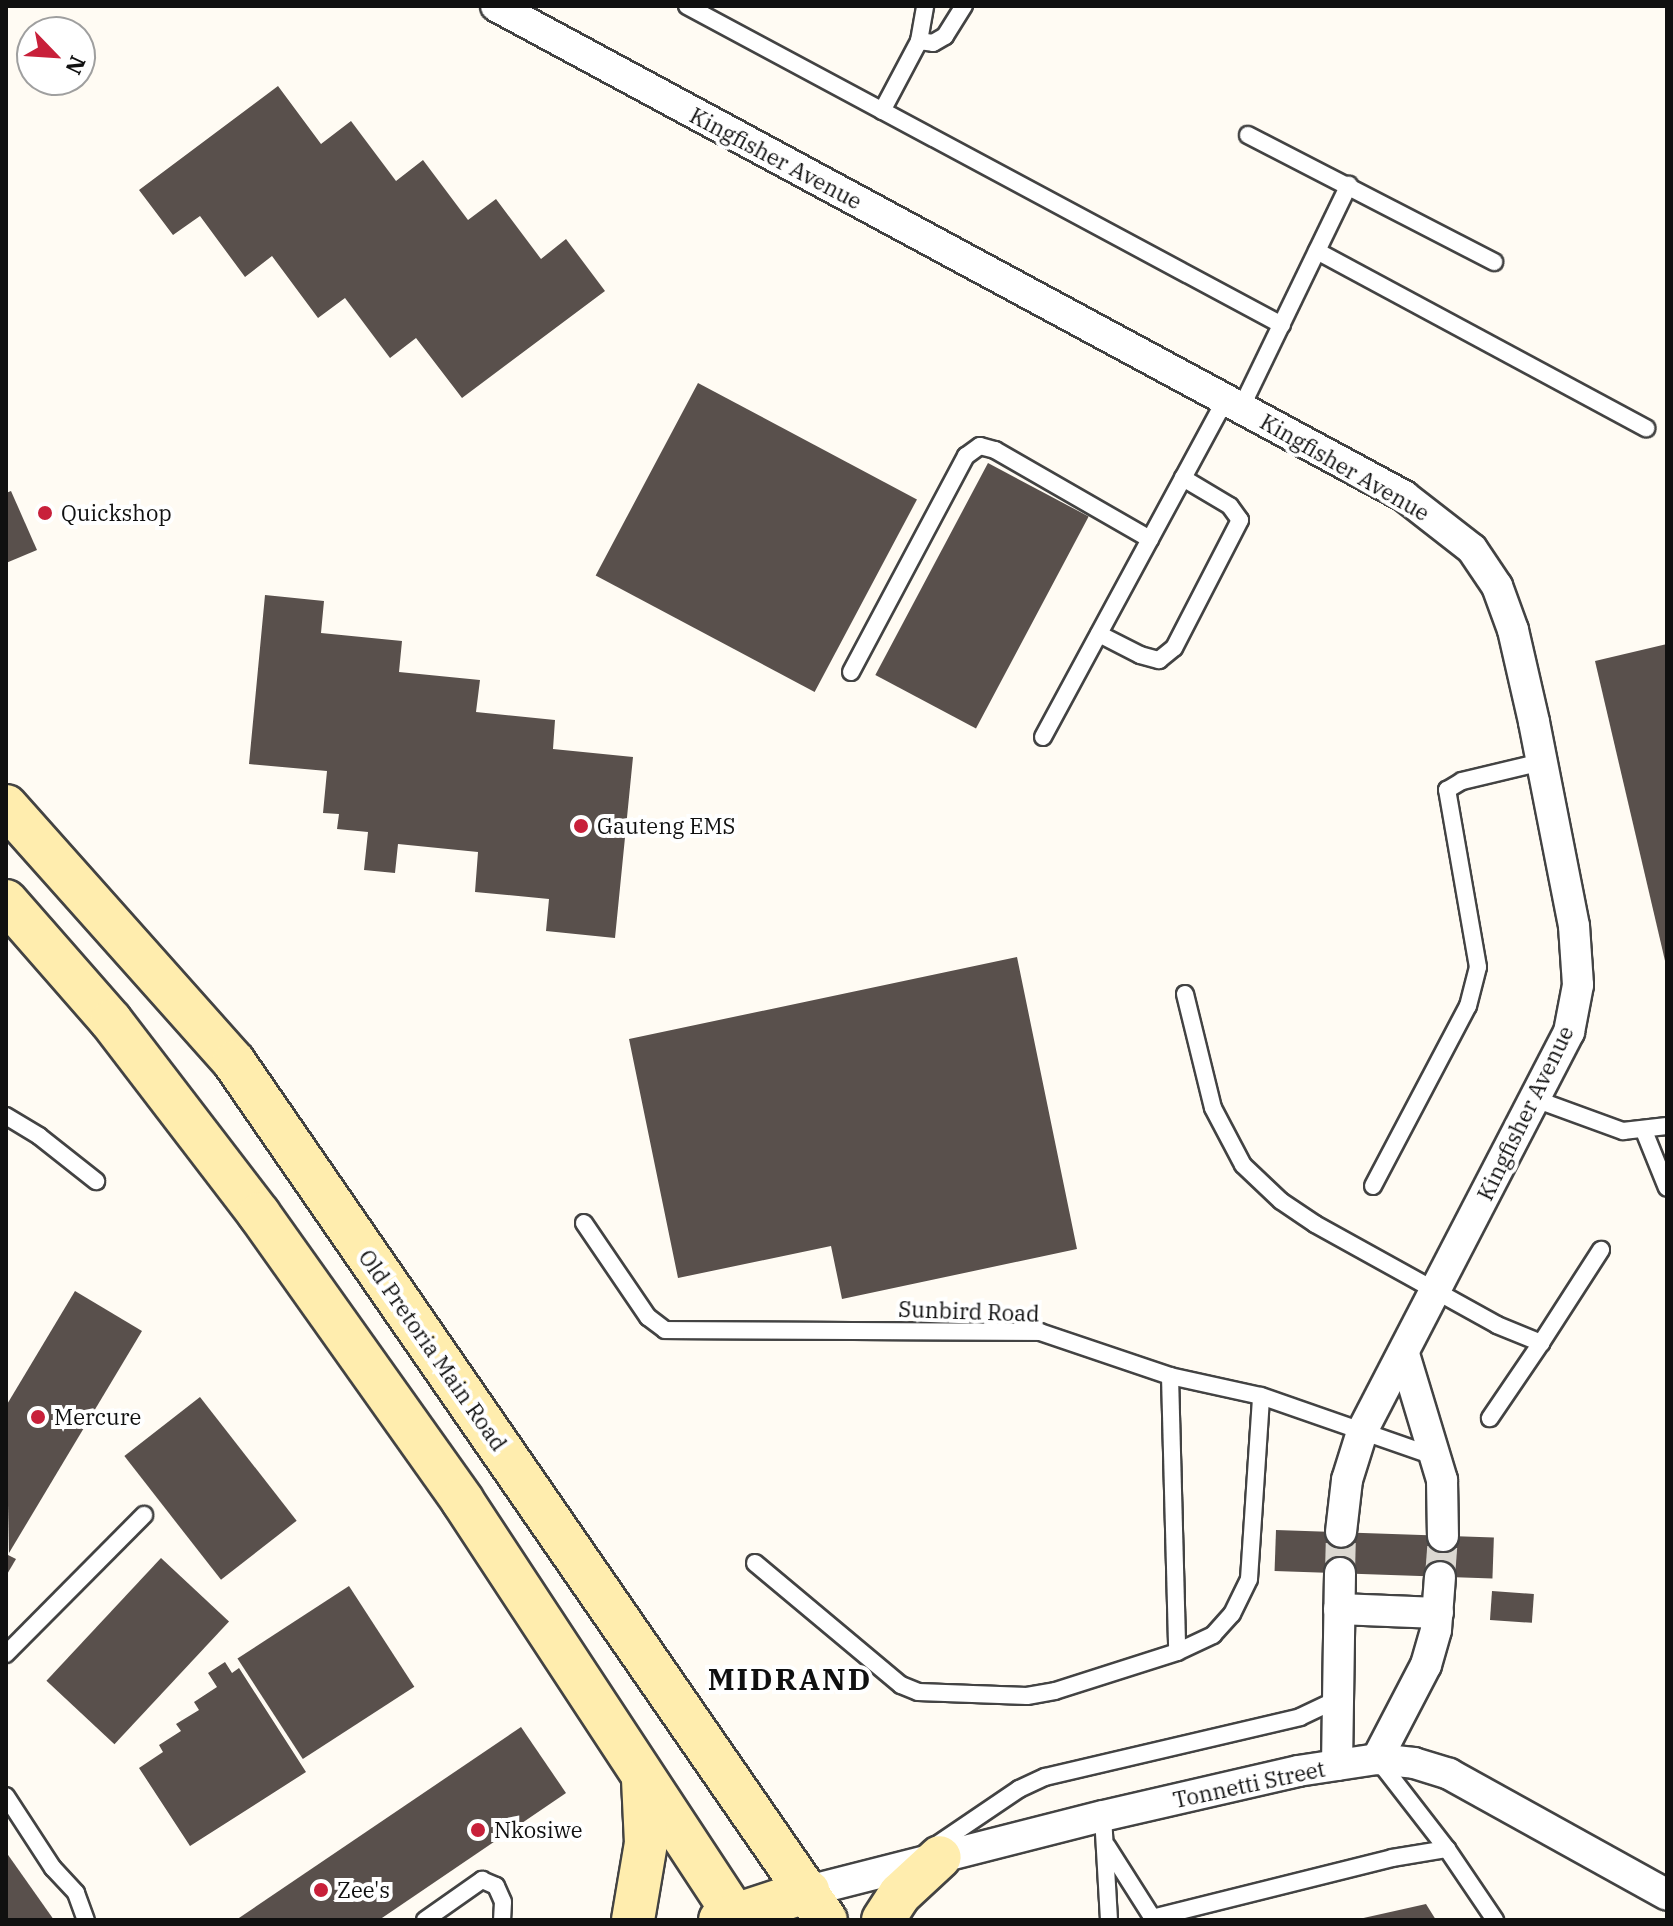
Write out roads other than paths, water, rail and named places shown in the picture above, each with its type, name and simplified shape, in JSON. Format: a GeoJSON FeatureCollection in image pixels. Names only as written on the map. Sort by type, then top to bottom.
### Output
{"type":"FeatureCollection","features":[{"type":"Feature","properties":{"kind":"main road","name":"Old Pretoria Main Road"},"geometry":{"type":"LineString","coordinates":[[6,806],[234,1062],[817,1906]]}},
{"type":"Feature","properties":{"kind":"main road"},"geometry":{"type":"LineString","coordinates":[[6,901],[111,1021],[259,1214],[462,1500],[731,1918],[817,1906]]}},
{"type":"Feature","properties":{"kind":"main road"},"geometry":{"type":"LineString","coordinates":[[6,948],[111,1021]]}},
{"type":"Feature","properties":{"kind":"main road"},"geometry":{"type":"LineString","coordinates":[[633,1920],[646,1843],[643,1780]]}},
{"type":"Feature","properties":{"kind":"main road"},"geometry":{"type":"LineString","coordinates":[[883,1920],[922,1862]]}},
{"type":"Feature","properties":{"kind":"street","name":"Kingfisher Avenue"},"geometry":{"type":"LineString","coordinates":[[496,6],[1404,496],[1472,549],[1497,586],[1513,630],[1542,762],[1574,926],[1578,985],[1569,1032],[1362,1432],[1347,1480],[1341,1532]]}},
{"type":"Feature","properties":{"kind":"street"},"geometry":{"type":"LineString","coordinates":[[1404,1354],[1442,1480],[1443,1536]]}},
{"type":"Feature","properties":{"kind":"street"},"geometry":{"type":"LineString","coordinates":[[1337,1765],[1340,1573]]}},
{"type":"Feature","properties":{"kind":"street"},"geometry":{"type":"LineString","coordinates":[[1377,1759],[1426,1665],[1438,1613],[1440,1577]]}},
{"type":"Feature","properties":{"kind":"street"},"geometry":{"type":"LineString","coordinates":[[1339,1609],[1438,1613]]}},
{"type":"Feature","properties":{"kind":"street","name":"Tonnetti Street"},"geometry":{"type":"LineString","coordinates":[[817,1906],[922,1862],[1104,1830],[1337,1765],[1377,1759],[1414,1763],[1449,1774],[1667,1895]]}},
{"type":"Feature","properties":{"kind":"lane"},"geometry":{"type":"LineString","coordinates":[[687,6],[1282,325]]}},
{"type":"Feature","properties":{"kind":"lane"},"geometry":{"type":"LineString","coordinates":[[882,111],[919,41],[925,6]]}},
{"type":"Feature","properties":{"kind":"lane"},"geometry":{"type":"LineString","coordinates":[[919,41],[933,43],[945,36],[964,6]]}},
{"type":"Feature","properties":{"kind":"lane"},"geometry":{"type":"LineString","coordinates":[[1248,135],[1494,262]]}},
{"type":"Feature","properties":{"kind":"lane"},"geometry":{"type":"LineString","coordinates":[[1043,737],[1183,478],[1282,325],[1349,185]]}},
{"type":"Feature","properties":{"kind":"lane"},"geometry":{"type":"LineString","coordinates":[[1317,251],[1646,428]]}},
{"type":"Feature","properties":{"kind":"lane"},"geometry":{"type":"LineString","coordinates":[[851,672],[966,456],[980,446],[995,450],[1150,539]]}},
{"type":"Feature","properties":{"kind":"lane"},"geometry":{"type":"LineString","coordinates":[[1099,634],[1140,655],[1159,660],[1174,648],[1240,520],[1230,506],[1183,478]]}},
{"type":"Feature","properties":{"kind":"lane"},"geometry":{"type":"LineString","coordinates":[[1373,1186],[1468,1006],[1478,967],[1447,790],[1462,781],[1542,762]]}},
{"type":"Feature","properties":{"kind":"lane"},"geometry":{"type":"LineString","coordinates":[[1185,994],[1213,1108],[1243,1165],[1281,1201],[1315,1224],[1497,1325],[1541,1343]]}},
{"type":"Feature","properties":{"kind":"lane"},"geometry":{"type":"LineString","coordinates":[[1535,1099],[1599,1125],[1623,1131],[1667,1126]]}},
{"type":"Feature","properties":{"kind":"lane"},"geometry":{"type":"LineString","coordinates":[[6,1116],[39,1136],[96,1181]]}},
{"type":"Feature","properties":{"kind":"lane"},"geometry":{"type":"LineString","coordinates":[[1644,1131],[1667,1188]]}},
{"type":"Feature","properties":{"kind":"lane","name":"Sunbird Road"},"geometry":{"type":"LineString","coordinates":[[584,1223],[648,1317],[665,1330],[1040,1332],[1170,1376],[1261,1396],[1436,1457]]}},
{"type":"Feature","properties":{"kind":"lane"},"geometry":{"type":"LineString","coordinates":[[1490,1418],[1601,1250]]}},
{"type":"Feature","properties":{"kind":"lane"},"geometry":{"type":"LineString","coordinates":[[1170,1376],[1177,1652]]}},
{"type":"Feature","properties":{"kind":"lane"},"geometry":{"type":"LineString","coordinates":[[755,1563],[901,1685],[918,1692],[1027,1696],[1055,1691],[1177,1652],[1213,1635],[1232,1614],[1249,1579],[1261,1396]]}},
{"type":"Feature","properties":{"kind":"lane"},"geometry":{"type":"LineString","coordinates":[[6,1654],[144,1515]]}},
{"type":"Feature","properties":{"kind":"lane"},"geometry":{"type":"LineString","coordinates":[[922,1862],[1019,1789],[1045,1777],[1300,1717],[1338,1699]]}},
{"type":"Feature","properties":{"kind":"lane"},"geometry":{"type":"LineString","coordinates":[[1377,1759],[1447,1849],[1495,1920]]}},
{"type":"Feature","properties":{"kind":"lane"},"geometry":{"type":"LineString","coordinates":[[6,1796],[53,1868],[76,1893],[86,1920]]}},
{"type":"Feature","properties":{"kind":"lane"},"geometry":{"type":"LineString","coordinates":[[1104,1830],[1153,1919],[1392,1858],[1447,1849]]}},
{"type":"Feature","properties":{"kind":"lane"},"geometry":{"type":"LineString","coordinates":[[1104,1830],[1109,1920]]}},
{"type":"Feature","properties":{"kind":"lane"},"geometry":{"type":"LineString","coordinates":[[425,1920],[482,1880],[496,1886],[503,1902],[502,1920]]}},
{"type":"Feature","properties":{"kind":"tunnel"},"geometry":{"type":"LineString","coordinates":[[1340,1573],[1341,1532]]}},
{"type":"Feature","properties":{"kind":"tunnel"},"geometry":{"type":"LineString","coordinates":[[1440,1577],[1443,1536]]}},
{"type":"Feature","properties":{"kind":"place","name":"Quickshop"},"geometry":{"type":"Point","coordinates":[45,513]}},
{"type":"Feature","properties":{"kind":"place","name":"Gauteng EMS"},"geometry":{"type":"Point","coordinates":[581,826]}},
{"type":"Feature","properties":{"kind":"place","name":"Mercure"},"geometry":{"type":"Point","coordinates":[38,1417]}},
{"type":"Feature","properties":{"kind":"place","name":"Nkosiwe"},"geometry":{"type":"Point","coordinates":[478,1830]}},
{"type":"Feature","properties":{"kind":"place","name":"Zee's"},"geometry":{"type":"Point","coordinates":[321,1890]}},
{"type":"Feature","properties":{"kind":"district","name":"MIDRAND"},"geometry":{"type":"Point","coordinates":[790,1679]}}]}
